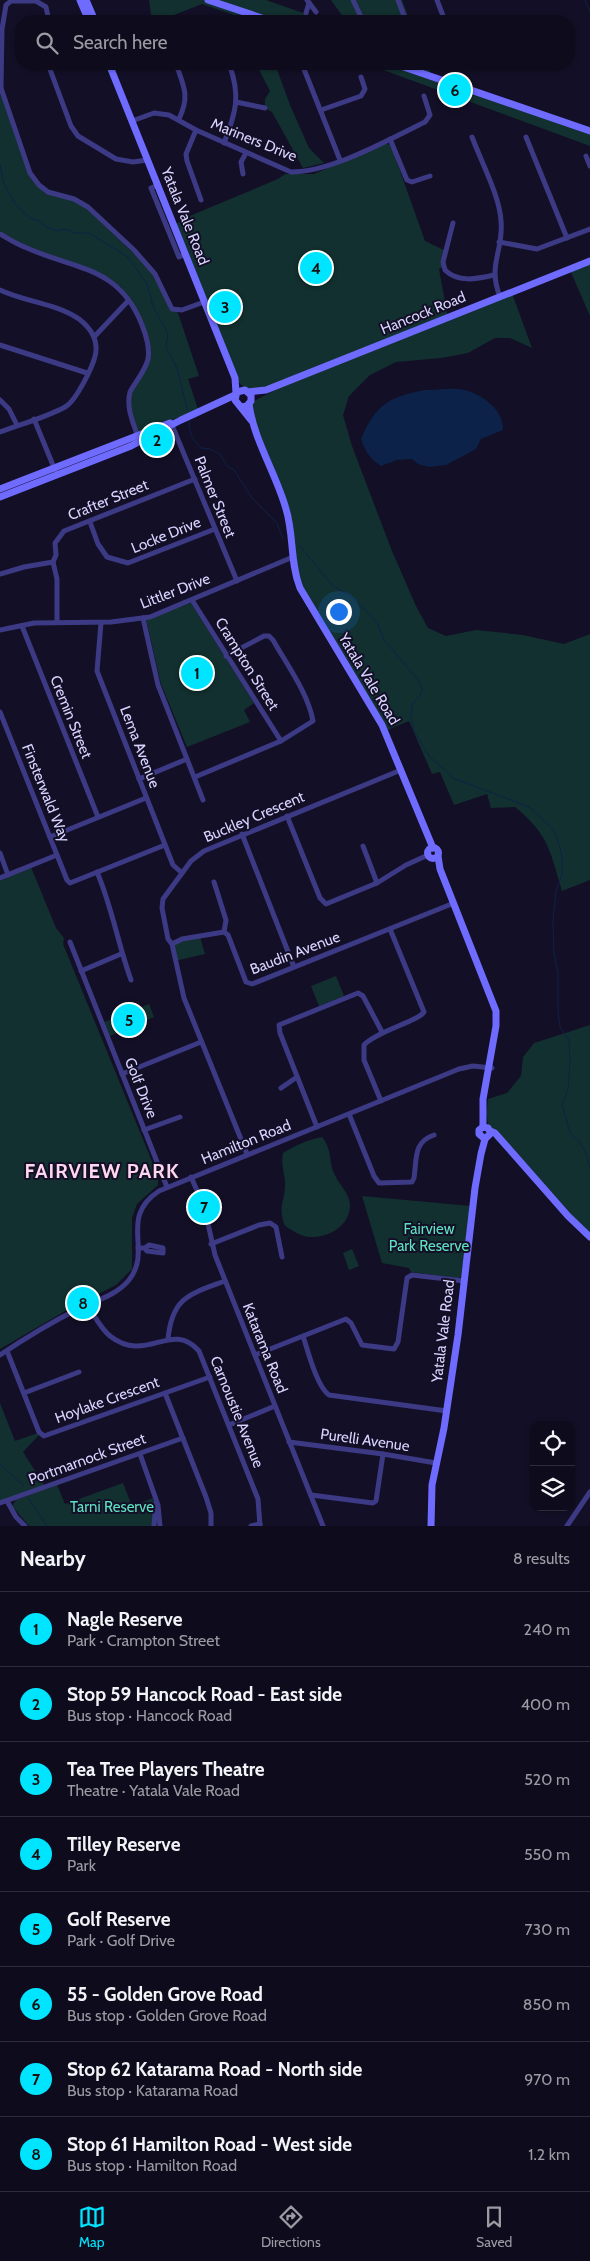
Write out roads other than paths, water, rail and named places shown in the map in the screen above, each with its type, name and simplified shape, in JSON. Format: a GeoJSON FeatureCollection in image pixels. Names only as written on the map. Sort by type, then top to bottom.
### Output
{"type":"FeatureCollection","features":[{"type":"Feature","properties":{"kind":"main road"},"geometry":{"type":"LineString","coordinates":[[80,0],[86,15]]}},
{"type":"Feature","properties":{"kind":"main road"},"geometry":{"type":"LineString","coordinates":[[87,0],[92,15]]}},
{"type":"Feature","properties":{"kind":"main road"},"geometry":{"type":"LineString","coordinates":[[208,0],[253,15]]}},
{"type":"Feature","properties":{"kind":"main road","name":"Yatala Vale Road"},"geometry":{"type":"LineString","coordinates":[[111,70],[235,378],[239,405],[253,422]]}},
{"type":"Feature","properties":{"kind":"main road"},"geometry":{"type":"LineString","coordinates":[[417,70],[590,131]]}},
{"type":"Feature","properties":{"kind":"main road","name":"Hancock Road"},"geometry":{"type":"LineString","coordinates":[[239,405],[250,402],[266,390],[590,261]]}},
{"type":"Feature","properties":{"kind":"main road","name":"Yatala Vale Road"},"geometry":{"type":"LineString","coordinates":[[235,378],[247,391],[253,422],[286,508],[293,557],[300,588],[382,725],[494,1004],[496,1018],[486,1112],[487,1132],[475,1188],[447,1411],[432,1485],[431,1526]]}},
{"type":"Feature","properties":{"kind":"main road","name":"Hancock Road"},"geometry":{"type":"LineString","coordinates":[[236,394],[247,391],[266,390]]}},
{"type":"Feature","properties":{"kind":"main road"},"geometry":{"type":"LineString","coordinates":[[0,498],[57,476],[236,394]]}},
{"type":"Feature","properties":{"kind":"main road"},"geometry":{"type":"LineString","coordinates":[[207,408],[228,404],[239,405]]}},
{"type":"Feature","properties":{"kind":"main road"},"geometry":{"type":"LineString","coordinates":[[0,489],[138,438]]}},
{"type":"Feature","properties":{"kind":"main road"},"geometry":{"type":"LineString","coordinates":[[487,1132],[495,1133],[500,1141],[568,1216],[590,1237]]}},
{"type":"Feature","properties":{"kind":"street"},"geometry":{"type":"LineString","coordinates":[[48,15],[39,2],[14,0],[8,2],[2,28],[0,88],[32,178],[48,192],[74,199],[88,207],[115,232],[155,274],[172,309],[182,310],[204,302]]}},
{"type":"Feature","properties":{"kind":"street"},"geometry":{"type":"LineString","coordinates":[[353,0],[360,15]]}},
{"type":"Feature","properties":{"kind":"street"},"geometry":{"type":"LineString","coordinates":[[398,0],[404,15]]}},
{"type":"Feature","properties":{"kind":"street"},"geometry":{"type":"LineString","coordinates":[[437,0],[443,15]]}},
{"type":"Feature","properties":{"kind":"street"},"geometry":{"type":"LineString","coordinates":[[308,2],[316,12]]}},
{"type":"Feature","properties":{"kind":"street"},"geometry":{"type":"LineString","coordinates":[[306,13],[308,2]]}},
{"type":"Feature","properties":{"kind":"street"},"geometry":{"type":"LineString","coordinates":[[50,70],[71,126],[82,140],[122,161],[147,160]]}},
{"type":"Feature","properties":{"kind":"street"},"geometry":{"type":"LineString","coordinates":[[178,70],[186,93],[186,102],[179,119]]}},
{"type":"Feature","properties":{"kind":"street"},"geometry":{"type":"LineString","coordinates":[[224,143],[236,111],[236,88],[231,70]]}},
{"type":"Feature","properties":{"kind":"street"},"geometry":{"type":"LineString","coordinates":[[304,70],[340,160]]}},
{"type":"Feature","properties":{"kind":"street"},"geometry":{"type":"LineString","coordinates":[[321,110],[360,96],[365,89],[361,77]]}},
{"type":"Feature","properties":{"kind":"street","name":"Mariners Drive"},"geometry":{"type":"LineString","coordinates":[[132,121],[159,112],[179,119],[196,130],[291,172],[314,170],[390,139],[425,122],[430,114],[424,96]]}},
{"type":"Feature","properties":{"kind":"street"},"geometry":{"type":"LineString","coordinates":[[236,102],[265,108]]}},
{"type":"Feature","properties":{"kind":"street"},"geometry":{"type":"LineString","coordinates":[[196,130],[186,154],[187,162],[201,200]]}},
{"type":"Feature","properties":{"kind":"street"},"geometry":{"type":"LineString","coordinates":[[472,137],[498,205],[502,222],[494,275],[500,298]]}},
{"type":"Feature","properties":{"kind":"street"},"geometry":{"type":"LineString","coordinates":[[526,137],[567,238]]}},
{"type":"Feature","properties":{"kind":"street"},"geometry":{"type":"LineString","coordinates":[[390,139],[407,180],[416,181],[430,176]]}},
{"type":"Feature","properties":{"kind":"street"},"geometry":{"type":"LineString","coordinates":[[243,174],[241,162],[246,152]]}},
{"type":"Feature","properties":{"kind":"street"},"geometry":{"type":"LineString","coordinates":[[586,156],[590,166]]}},
{"type":"Feature","properties":{"kind":"street"},"geometry":{"type":"LineString","coordinates":[[453,223],[444,262],[444,270],[452,276],[463,279],[494,275]]}},
{"type":"Feature","properties":{"kind":"street"},"geometry":{"type":"LineString","coordinates":[[499,242],[537,249],[590,229]]}},
{"type":"Feature","properties":{"kind":"street"},"geometry":{"type":"LineString","coordinates":[[1,237],[92,270],[116,287],[128,301],[141,322],[148,352],[147,363],[128,397],[128,406],[138,438]]}},
{"type":"Feature","properties":{"kind":"street"},"geometry":{"type":"LineString","coordinates":[[0,290],[63,310],[79,319],[88,327],[94,337],[96,347],[95,356],[75,399],[66,407],[0,432]]}},
{"type":"Feature","properties":{"kind":"street"},"geometry":{"type":"LineString","coordinates":[[94,337],[128,301]]}},
{"type":"Feature","properties":{"kind":"street"},"geometry":{"type":"LineString","coordinates":[[0,345],[87,373]]}},
{"type":"Feature","properties":{"kind":"street"},"geometry":{"type":"LineString","coordinates":[[0,400],[9,409],[17,425]]}},
{"type":"Feature","properties":{"kind":"street"},"geometry":{"type":"LineString","coordinates":[[34,419],[57,476]]}},
{"type":"Feature","properties":{"kind":"street","name":"Palmer Street"},"geometry":{"type":"LineString","coordinates":[[171,424],[237,581]]}},
{"type":"Feature","properties":{"kind":"street","name":"Crafter Street"},"geometry":{"type":"LineString","coordinates":[[56,622],[57,580],[53,562],[56,554],[55,543],[59,536],[64,531],[195,479]]}},
{"type":"Feature","properties":{"kind":"street","name":"Locke Drive"},"geometry":{"type":"LineString","coordinates":[[90,522],[98,544],[107,558],[128,563],[215,529]]}},
{"type":"Feature","properties":{"kind":"street","name":"Littler Drive"},"geometry":{"type":"LineString","coordinates":[[0,630],[56,622],[101,623],[143,618],[192,600],[293,557]]}},
{"type":"Feature","properties":{"kind":"street"},"geometry":{"type":"LineString","coordinates":[[0,574],[24,567],[53,562]]}},
{"type":"Feature","properties":{"kind":"street","name":"Crampton Street"},"geometry":{"type":"LineString","coordinates":[[192,600],[281,741]]}},
{"type":"Feature","properties":{"kind":"street"},"geometry":{"type":"LineString","coordinates":[[143,618],[158,685],[203,800]]}},
{"type":"Feature","properties":{"kind":"street","name":"Lema Avenue"},"geometry":{"type":"LineString","coordinates":[[101,623],[96,671],[173,865],[182,873]]}},
{"type":"Feature","properties":{"kind":"street","name":"Cremin Street"},"geometry":{"type":"LineString","coordinates":[[22,626],[98,817]]}},
{"type":"Feature","properties":{"kind":"street"},"geometry":{"type":"LineString","coordinates":[[195,777],[281,741],[313,721],[312,713],[296,680],[269,636],[264,636],[226,656]]}},
{"type":"Feature","properties":{"kind":"street","name":"Finsterwald Way"},"geometry":{"type":"LineString","coordinates":[[0,712],[67,880],[70,883],[97,872]]}},
{"type":"Feature","properties":{"kind":"street"},"geometry":{"type":"LineString","coordinates":[[139,779],[187,759]]}},
{"type":"Feature","properties":{"kind":"street","name":"Buckley Crescent"},"geometry":{"type":"LineString","coordinates":[[247,1154],[184,998],[172,944],[168,939],[162,903],[165,895],[200,854],[242,834],[401,770]]}},
{"type":"Feature","properties":{"kind":"street"},"geometry":{"type":"LineString","coordinates":[[50,837],[146,798]]}},
{"type":"Feature","properties":{"kind":"street"},"geometry":{"type":"LineString","coordinates":[[287,816],[322,902],[331,903],[377,883],[406,865],[432,853]]}},
{"type":"Feature","properties":{"kind":"street"},"geometry":{"type":"LineString","coordinates":[[242,834],[294,968]]}},
{"type":"Feature","properties":{"kind":"street"},"geometry":{"type":"LineString","coordinates":[[131,980],[122,954],[110,901],[97,872],[165,845]]}},
{"type":"Feature","properties":{"kind":"street"},"geometry":{"type":"LineString","coordinates":[[363,846],[377,883]]}},
{"type":"Feature","properties":{"kind":"street"},"geometry":{"type":"LineString","coordinates":[[0,853],[8,874]]}},
{"type":"Feature","properties":{"kind":"street"},"geometry":{"type":"LineString","coordinates":[[0,878],[57,855]]}},
{"type":"Feature","properties":{"kind":"street"},"geometry":{"type":"LineString","coordinates":[[172,944],[182,939],[224,932],[226,920],[214,882]]}},
{"type":"Feature","properties":{"kind":"street","name":"Baudin Avenue"},"geometry":{"type":"LineString","coordinates":[[224,932],[228,935],[248,984],[256,983],[454,903]]}},
{"type":"Feature","properties":{"kind":"street"},"geometry":{"type":"LineString","coordinates":[[381,1101],[364,1060],[362,1048],[382,1032],[420,1017],[424,1012],[390,929]]}},
{"type":"Feature","properties":{"kind":"street","name":"Golf Drive"},"geometry":{"type":"LineString","coordinates":[[70,942],[167,1187]]}},
{"type":"Feature","properties":{"kind":"street"},"geometry":{"type":"LineString","coordinates":[[81,971],[122,954]]}},
{"type":"Feature","properties":{"kind":"street"},"geometry":{"type":"LineString","coordinates":[[317,1127],[279,1031],[280,1025],[358,993],[363,996],[382,1032]]}},
{"type":"Feature","properties":{"kind":"street"},"geometry":{"type":"LineString","coordinates":[[122,1074],[202,1042]]}},
{"type":"Feature","properties":{"kind":"street","name":"Hamilton Road"},"geometry":{"type":"LineString","coordinates":[[0,1355],[50,1324],[116,1292],[128,1281],[137,1263],[137,1225],[141,1209],[151,1197],[167,1187],[466,1068],[490,1067]]}},
{"type":"Feature","properties":{"kind":"street"},"geometry":{"type":"LineString","coordinates":[[281,1088],[297,1077]]}},
{"type":"Feature","properties":{"kind":"street"},"geometry":{"type":"LineString","coordinates":[[349,1114],[374,1176],[379,1183],[412,1182],[419,1144],[424,1138],[434,1135]]}},
{"type":"Feature","properties":{"kind":"street"},"geometry":{"type":"LineString","coordinates":[[144,1130],[180,1117]]}},
{"type":"Feature","properties":{"kind":"street","name":"Katarama Road"},"geometry":{"type":"LineString","coordinates":[[191,1177],[204,1206],[211,1244],[323,1526]]}},
{"type":"Feature","properties":{"kind":"street"},"geometry":{"type":"LineString","coordinates":[[211,1244],[259,1225],[270,1224],[276,1227],[282,1257]]}},
{"type":"Feature","properties":{"kind":"street"},"geometry":{"type":"LineString","coordinates":[[138,1248],[144,1248]]}},
{"type":"Feature","properties":{"kind":"street"},"geometry":{"type":"LineString","coordinates":[[255,1355],[346,1319],[351,1323],[362,1345],[394,1349],[398,1342],[407,1278],[412,1275],[464,1281]]}},
{"type":"Feature","properties":{"kind":"street"},"geometry":{"type":"LineString","coordinates":[[87,1305],[107,1333],[126,1345],[144,1347],[168,1339],[172,1316],[183,1299],[225,1281]]}},
{"type":"Feature","properties":{"kind":"street"},"geometry":{"type":"LineString","coordinates":[[303,1336],[324,1392],[329,1395],[447,1411]]}},
{"type":"Feature","properties":{"kind":"street","name":"Carnoustie Avenue"},"geometry":{"type":"LineString","coordinates":[[168,1339],[185,1341],[196,1348],[210,1376],[258,1498],[260,1525]]}},
{"type":"Feature","properties":{"kind":"street","name":"Hoylake Crescent"},"geometry":{"type":"LineString","coordinates":[[6,1351],[39,1432],[44,1436],[210,1376]]}},
{"type":"Feature","properties":{"kind":"street"},"geometry":{"type":"LineString","coordinates":[[24,1393],[79,1372]]}},
{"type":"Feature","properties":{"kind":"street"},"geometry":{"type":"LineString","coordinates":[[165,1393],[209,1506],[211,1526]]}},
{"type":"Feature","properties":{"kind":"street"},"geometry":{"type":"LineString","coordinates":[[229,1424],[275,1406]]}},
{"type":"Feature","properties":{"kind":"street","name":"Portmarnock Street"},"geometry":{"type":"LineString","coordinates":[[0,1503],[183,1438]]}},
{"type":"Feature","properties":{"kind":"street","name":"Purelli Avenue"},"geometry":{"type":"LineString","coordinates":[[289,1442],[436,1463]]}},
{"type":"Feature","properties":{"kind":"street"},"geometry":{"type":"LineString","coordinates":[[140,1454],[156,1502],[160,1526]]}},
{"type":"Feature","properties":{"kind":"street"},"geometry":{"type":"LineString","coordinates":[[311,1495],[372,1503],[376,1501],[383,1454]]}},
{"type":"Feature","properties":{"kind":"street"},"geometry":{"type":"LineString","coordinates":[[567,1526],[590,1492]]}},
{"type":"Feature","properties":{"kind":"street"},"geometry":{"type":"LineString","coordinates":[[7,1501],[16,1518],[25,1526]]}},
{"type":"Feature","properties":{"kind":"street"},"geometry":{"type":"LineString","coordinates":[[154,1526],[156,1502]]}},
{"type":"Feature","properties":{"kind":"street"},"geometry":{"type":"LineString","coordinates":[[251,1526],[260,1525]]}},
{"type":"Feature","properties":{"kind":"water"},"geometry":{"type":"Polygon","coordinates":[[[460,389],[472,392],[491,404],[496,410],[500,416],[503,430],[481,439],[476,449],[446,465],[429,467],[418,464],[412,459],[397,460],[381,466],[371,458],[361,439],[372,418],[378,410],[393,399],[425,390],[460,389]]]}},
{"type":"Feature","properties":{"kind":"waterway"},"geometry":{"type":"LineString","coordinates":[[585,0],[590,12]]}},
{"type":"Feature","properties":{"kind":"waterway"},"geometry":{"type":"LineString","coordinates":[[0,165],[4,184],[16,205],[30,218],[40,221],[46,227],[57,231],[64,229],[76,233],[89,233],[128,257],[147,284],[154,309],[168,333],[166,347],[177,368],[188,413]]}},
{"type":"Feature","properties":{"kind":"waterway"},"geometry":{"type":"LineString","coordinates":[[189,420],[190,432],[195,442],[201,448],[210,449],[220,454],[227,466],[234,470],[252,498],[277,523],[283,539]]}},
{"type":"Feature","properties":{"kind":"waterway"},"geometry":{"type":"LineString","coordinates":[[300,546],[333,586],[350,596],[367,611],[378,625],[384,640],[418,680],[423,691],[412,705],[411,717],[414,731],[429,756],[453,778],[529,807],[553,829],[562,857],[562,874],[556,891],[553,920],[554,953],[558,973],[558,1011],[560,1027],[569,1040],[570,1062],[568,1090],[562,1104],[570,1133],[579,1141],[585,1151],[590,1168]]}},
{"type":"Feature","properties":{"kind":"waterway"},"geometry":{"type":"LineString","coordinates":[[0,1464],[24,1486]]}},
{"type":"Feature","properties":{"kind":"waterway"},"geometry":{"type":"LineString","coordinates":[[29,1499],[47,1526]]}},
{"type":"Feature","properties":{"kind":"place","name":"55 - Golden Grove Road"},"geometry":{"type":"Point","coordinates":[455,90]}},
{"type":"Feature","properties":{"kind":"place","name":"Tilley Reserve"},"geometry":{"type":"Point","coordinates":[316,268]}},
{"type":"Feature","properties":{"kind":"place","name":"Tea Tree Players Theatre"},"geometry":{"type":"Point","coordinates":[225,307]}},
{"type":"Feature","properties":{"kind":"place","name":"Stop 59 Hancock Road - East side"},"geometry":{"type":"Point","coordinates":[157,440]}},
{"type":"Feature","properties":{"kind":"place","name":"Nagle Reserve"},"geometry":{"type":"Point","coordinates":[197,673]}},
{"type":"Feature","properties":{"kind":"place","name":"Golf Reserve"},"geometry":{"type":"Point","coordinates":[129,1020]}},
{"type":"Feature","properties":{"kind":"place","name":"Stop 62 Katarama Road - North side"},"geometry":{"type":"Point","coordinates":[204,1207]}},
{"type":"Feature","properties":{"kind":"place","name":"Stop 61 Hamilton Road - West side"},"geometry":{"type":"Point","coordinates":[83,1303]}},
{"type":"Feature","properties":{"kind":"district","name":"FAIRVIEW PARK"},"geometry":{"type":"Point","coordinates":[102,1171]}},
{"type":"Feature","properties":{"kind":"park label","name":"Fairview Park Reserve"},"geometry":{"type":"Point","coordinates":[429,1238]}},
{"type":"Feature","properties":{"kind":"park label","name":"Tarni Reserve"},"geometry":{"type":"Point","coordinates":[112,1507]}}]}
